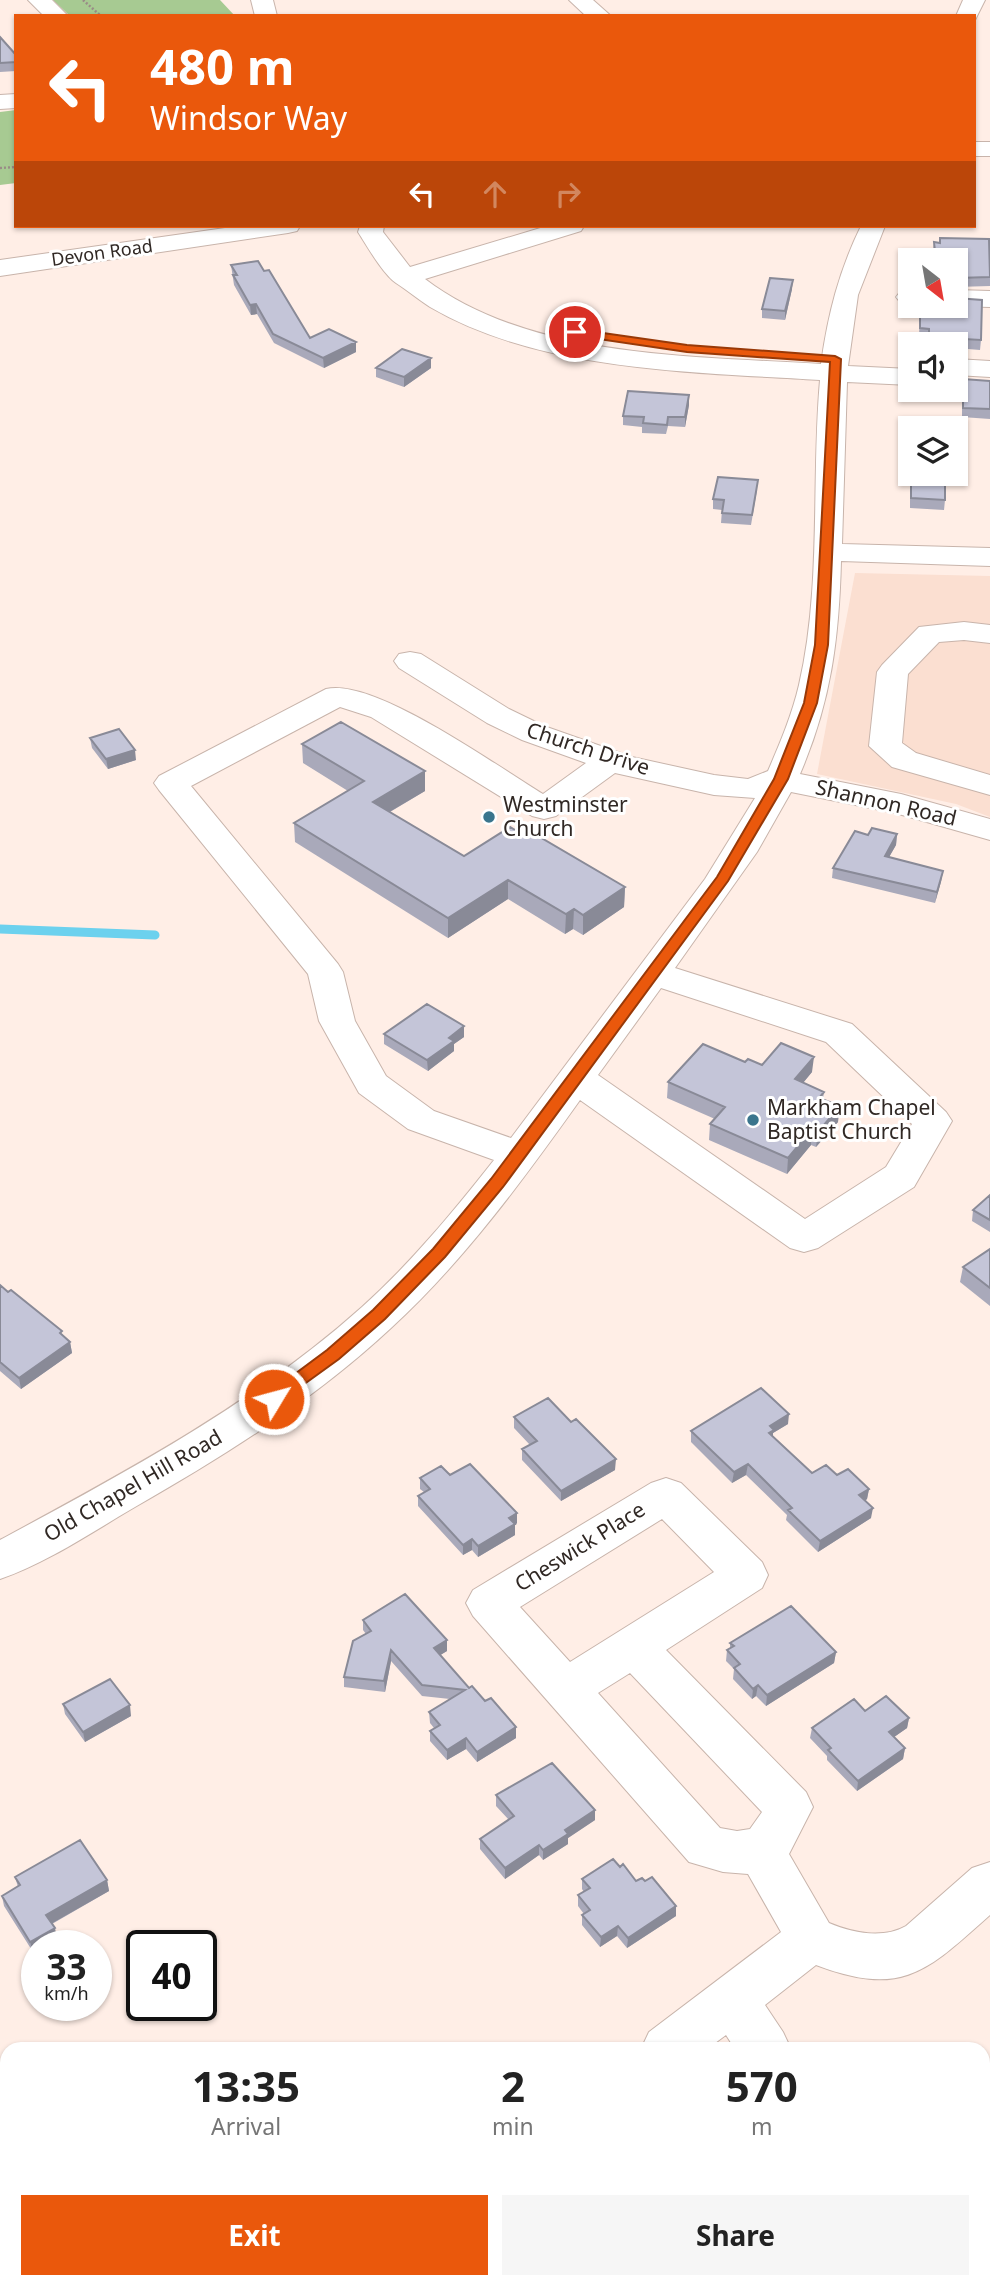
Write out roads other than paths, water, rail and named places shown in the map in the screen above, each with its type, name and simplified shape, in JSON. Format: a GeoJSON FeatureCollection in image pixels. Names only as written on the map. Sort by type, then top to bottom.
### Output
{"type":"FeatureCollection","features":[{"type":"Feature","properties":{"kind":"street"},"geometry":{"type":"LineString","coordinates":[[39,0],[55,14]]}},
{"type":"Feature","properties":{"kind":"street"},"geometry":{"type":"LineString","coordinates":[[580,0],[598,14]]}},
{"type":"Feature","properties":{"kind":"street","name":"Devon Road"},"geometry":{"type":"LineString","coordinates":[[0,268],[274,228]]}},
{"type":"Feature","properties":{"kind":"street"},"geometry":{"type":"LineString","coordinates":[[371,228],[370,232],[380,251],[417,274],[566,228]]}},
{"type":"Feature","properties":{"kind":"street"},"geometry":{"type":"LineString","coordinates":[[389,228],[417,274],[438,300],[509,332],[558,345],[684,363],[898,364]]}},
{"type":"Feature","properties":{"kind":"street","name":"Old Chapel Hill Road"},"geometry":{"type":"LineString","coordinates":[[0,1561],[155,1476],[234,1428],[333,1355],[379,1315],[439,1253],[519,1155],[723,878],[781,779],[810,703],[822,645],[835,366],[849,282],[872,228]]}},
{"type":"Feature","properties":{"kind":"street"},"geometry":{"type":"LineString","coordinates":[[968,298],[990,299]]}},
{"type":"Feature","properties":{"kind":"street"},"geometry":{"type":"LineString","coordinates":[[835,366],[898,375]]}},
{"type":"Feature","properties":{"kind":"street"},"geometry":{"type":"LineString","coordinates":[[968,368],[986,369]]}},
{"type":"Feature","properties":{"kind":"street"},"geometry":{"type":"LineString","coordinates":[[968,371],[986,369]]}},
{"type":"Feature","properties":{"kind":"street"},"geometry":{"type":"LineString","coordinates":[[827,552],[990,557]]}},
{"type":"Feature","properties":{"kind":"street"},"geometry":{"type":"LineString","coordinates":[[990,634],[964,631],[930,634],[893,671],[885,746],[904,760],[990,785]]}},
{"type":"Feature","properties":{"kind":"street","name":"Church Drive"},"geometry":{"type":"LineString","coordinates":[[411,661],[477,703],[533,733],[610,761],[751,789],[781,779]]}},
{"type":"Feature","properties":{"kind":"street"},"geometry":{"type":"LineString","coordinates":[[519,1155],[421,1120],[372,1084],[337,1021],[326,972],[171,782],[337,696],[382,710],[544,809],[610,761]]}},
{"type":"Feature","properties":{"kind":"street","name":"Shannon Road"},"geometry":{"type":"LineString","coordinates":[[781,779],[901,804],[990,830]]}},
{"type":"Feature","properties":{"kind":"street"},"geometry":{"type":"LineString","coordinates":[[575,1078],[804,1238],[900,1177],[933,1121],[839,1033],[653,973]]}},
{"type":"Feature","properties":{"kind":"street","name":"Cheswick Place"},"geometry":{"type":"LineString","coordinates":[[565,1690],[746,1575],[666,1494],[489,1604],[565,1690],[706,1847],[733,1854],[761,1850]]}},
{"type":"Feature","properties":{"kind":"street"},"geometry":{"type":"LineString","coordinates":[[634,1647],[789,1807],[777,1835],[761,1850],[811,1939],[829,1947],[875,1958],[903,1954],[924,1942],[990,1884]]}},
{"type":"Feature","properties":{"kind":"street"},"geometry":{"type":"LineString","coordinates":[[676,2042],[811,1939]]}},
{"type":"Feature","properties":{"kind":"street"},"geometry":{"type":"LineString","coordinates":[[732,2001],[760,2042]]}},
{"type":"Feature","properties":{"kind":"waterway"},"geometry":{"type":"LineString","coordinates":[[0,929],[155,935]]}},
{"type":"Feature","properties":{"kind":"place","name":"Westminster Church"},"geometry":{"type":"Point","coordinates":[489,817]}},
{"type":"Feature","properties":{"kind":"place","name":"Markham Chapel Baptist Church"},"geometry":{"type":"Point","coordinates":[753,1120]}}]}
